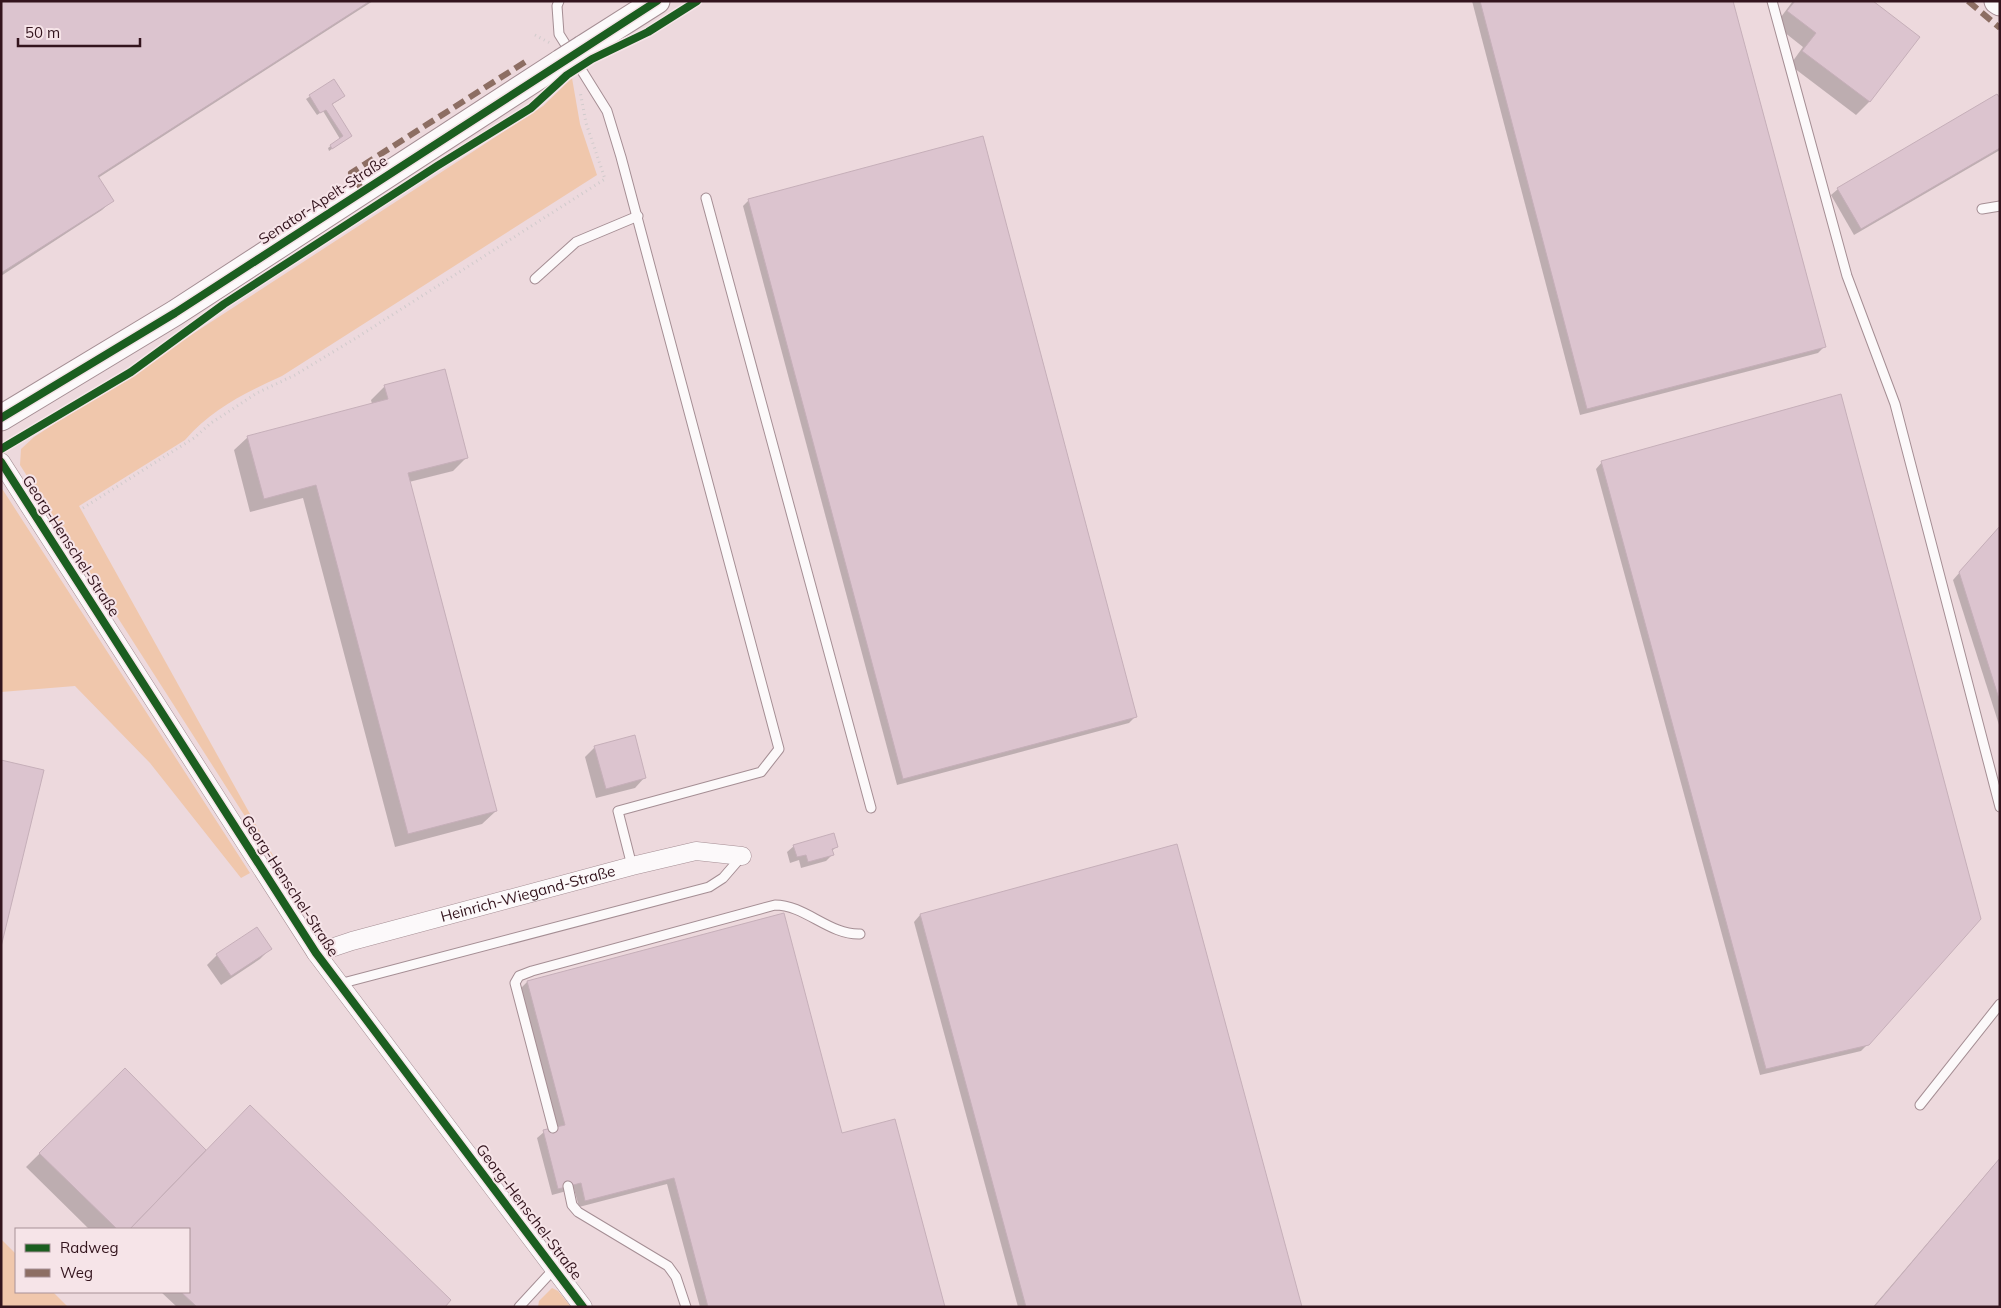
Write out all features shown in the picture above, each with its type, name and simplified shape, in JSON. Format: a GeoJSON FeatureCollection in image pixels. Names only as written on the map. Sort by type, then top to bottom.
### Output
{"type":"FeatureCollection","features":[{"type":"Feature","properties":{"kind":"street","name":"Senator-Apelt-Straße"},"geometry":{"type":"LineString","coordinates":[[1,418],[175,313],[559,55],[583,48],[657,1]]}},
{"type":"Feature","properties":{"kind":"street","name":"Georg-Henschel-Straße"},"geometry":{"type":"LineString","coordinates":[[1,462],[316,953],[583,1307]]}},
{"type":"Feature","properties":{"kind":"street","name":"Heinrich-Wiegand-Straße"},"geometry":{"type":"LineString","coordinates":[[316,953],[352,941],[632,866],[696,851],[742,856]]}},
{"type":"Feature","properties":{"kind":"lane"},"geometry":{"type":"LineString","coordinates":[[558,1],[559,34],[607,111],[638,216],[779,749],[762,772],[618,811],[632,866]]}},
{"type":"Feature","properties":{"kind":"lane"},"geometry":{"type":"LineString","coordinates":[[1772,1],[1847,276],[1895,404],[2000,807]]}},
{"type":"Feature","properties":{"kind":"lane"},"geometry":{"type":"LineString","coordinates":[[706,198],[871,808]]}},
{"type":"Feature","properties":{"kind":"lane"},"geometry":{"type":"LineString","coordinates":[[1982,209],[2000,206]]}},
{"type":"Feature","properties":{"kind":"lane"},"geometry":{"type":"LineString","coordinates":[[536,279],[576,242],[638,216]]}},
{"type":"Feature","properties":{"kind":"lane"},"geometry":{"type":"LineString","coordinates":[[339,984],[709,887],[722,878],[742,856]]}},
{"type":"Feature","properties":{"kind":"lane"},"geometry":{"type":"LineString","coordinates":[[552,1128],[516,983],[519,976],[775,905],[787,905],[848,934],[860,934]]}},
{"type":"Feature","properties":{"kind":"lane"},"geometry":{"type":"LineString","coordinates":[[1920,1105],[2000,1004]]}},
{"type":"Feature","properties":{"kind":"lane"},"geometry":{"type":"LineString","coordinates":[[568,1186],[572,1205],[578,1212],[668,1266],[676,1277],[686,1307]]}},
{"type":"Feature","properties":{"kind":"lane"},"geometry":{"type":"LineString","coordinates":[[519,1307],[554,1269]]}},
{"type":"Feature","properties":{"kind":"path"},"geometry":{"type":"LineString","coordinates":[[535,35],[559,55]]}},
{"type":"Feature","properties":{"kind":"path"},"geometry":{"type":"LineString","coordinates":[[83,508],[194,438],[211,423],[257,393],[295,375],[356,338],[605,179],[586,123],[579,88]]}},
{"type":"Feature","properties":{"kind":"shaded area"},"geometry":{"type":"Polygon","coordinates":[[[572,78],[580,124],[597,175],[282,376],[230,403],[206,419],[185,440],[79,506],[275,859],[273,860],[20,465],[21,449],[34,437],[543,106],[572,78]]]}},
{"type":"Feature","properties":{"kind":"shaded area"},"geometry":{"type":"Polygon","coordinates":[[[1,487],[250,873],[241,878],[150,763],[75,686],[1,692],[1,487]]]}},
{"type":"Feature","properties":{"kind":"shaded area"},"geometry":{"type":"Polygon","coordinates":[[[1,1239],[15,1253],[15,1293],[54,1293],[68,1307],[1,1307],[1,1239]]]}},
{"type":"Feature","properties":{"kind":"shaded area"},"geometry":{"type":"Polygon","coordinates":[[[552,1288],[558,1291],[571,1307],[538,1307],[539,1301],[552,1288]]]}},
{"type":"Feature","properties":{"kind":"building"},"geometry":{"type":"Polygon","coordinates":[[[1,1],[370,1],[98,176],[114,201],[1,273],[1,1]]]}},
{"type":"Feature","properties":{"kind":"building"},"geometry":{"type":"Polygon","coordinates":[[[1480,1],[1733,1],[1826,347],[1587,409],[1480,1]]]}},
{"type":"Feature","properties":{"kind":"building"},"geometry":{"type":"Polygon","coordinates":[[[1795,1],[1873,1],[1920,37],[1870,102],[1802,51],[1816,33],[1787,11],[1795,1]]]}},
{"type":"Feature","properties":{"kind":"building"},"geometry":{"type":"Polygon","coordinates":[[[334,79],[345,96],[332,104],[352,136],[332,149],[330,145],[343,136],[326,110],[320,113],[309,95],[334,79]]]}},
{"type":"Feature","properties":{"kind":"building"},"geometry":{"type":"Polygon","coordinates":[[[1997,94],[2000,98],[2000,148],[1861,229],[1837,188],[1997,94]]]}},
{"type":"Feature","properties":{"kind":"building"},"geometry":{"type":"Polygon","coordinates":[[[983,136],[1137,717],[903,779],[748,199],[983,136]]]}},
{"type":"Feature","properties":{"kind":"building"},"geometry":{"type":"Polygon","coordinates":[[[445,369],[468,458],[408,473],[497,811],[408,834],[316,485],[264,499],[247,436],[388,399],[384,385],[445,369]]]}},
{"type":"Feature","properties":{"kind":"building"},"geometry":{"type":"Polygon","coordinates":[[[1841,394],[1981,919],[1869,1045],[1766,1069],[1601,461],[1841,394]]]}},
{"type":"Feature","properties":{"kind":"building"},"geometry":{"type":"Polygon","coordinates":[[[2000,526],[2000,702],[1959,572],[2000,526]]]}},
{"type":"Feature","properties":{"kind":"building"},"geometry":{"type":"Polygon","coordinates":[[[635,735],[646,778],[606,789],[594,746],[635,735]]]}},
{"type":"Feature","properties":{"kind":"building"},"geometry":{"type":"Polygon","coordinates":[[[1,760],[44,770],[1,947],[1,760]]]}},
{"type":"Feature","properties":{"kind":"building"},"geometry":{"type":"Polygon","coordinates":[[[834,833],[838,847],[832,849],[834,855],[808,862],[806,855],[797,857],[793,845],[834,833]]]}},
{"type":"Feature","properties":{"kind":"building"},"geometry":{"type":"Polygon","coordinates":[[[1177,844],[1302,1307],[1026,1307],[920,914],[1177,844]]]}},
{"type":"Feature","properties":{"kind":"building"},"geometry":{"type":"Polygon","coordinates":[[[784,913],[842,1133],[895,1119],[945,1307],[708,1307],[674,1178],[585,1201],[581,1183],[558,1189],[543,1130],[565,1125],[527,981],[784,913]]]}},
{"type":"Feature","properties":{"kind":"building"},"geometry":{"type":"Polygon","coordinates":[[[257,927],[272,949],[231,976],[216,954],[257,927]]]}},
{"type":"Feature","properties":{"kind":"building"},"geometry":{"type":"Polygon","coordinates":[[[125,1068],[206,1150],[131,1228],[116,1228],[39,1153],[125,1068]]]}},
{"type":"Feature","properties":{"kind":"building"},"geometry":{"type":"Polygon","coordinates":[[[250,1105],[451,1300],[445,1307],[197,1307],[182,1293],[190,1293],[190,1228],[131,1228],[250,1105]]]}},
{"type":"Feature","properties":{"kind":"building"},"geometry":{"type":"Polygon","coordinates":[[[2000,1158],[2000,1307],[1874,1307],[2000,1158]]]}},
{"type":"Feature","properties":{"kind":"marked path"},"geometry":{"type":"LineString","coordinates":[[1968,1],[2000,28]]}},
{"type":"Feature","properties":{"kind":"marked path"},"geometry":{"type":"LineString","coordinates":[[363,191],[351,173],[525,62]]}},
{"type":"Feature","properties":{"kind":"cycle path"},"geometry":{"type":"LineString","coordinates":[[1,418],[175,313],[657,1]]}},
{"type":"Feature","properties":{"kind":"cycle path"},"geometry":{"type":"LineString","coordinates":[[1,449],[131,372],[224,304],[437,166],[531,108],[567,75],[592,59],[648,32],[697,1]]}},
{"type":"Feature","properties":{"kind":"cycle path"},"geometry":{"type":"LineString","coordinates":[[1,462],[316,953],[583,1307]]}}]}
